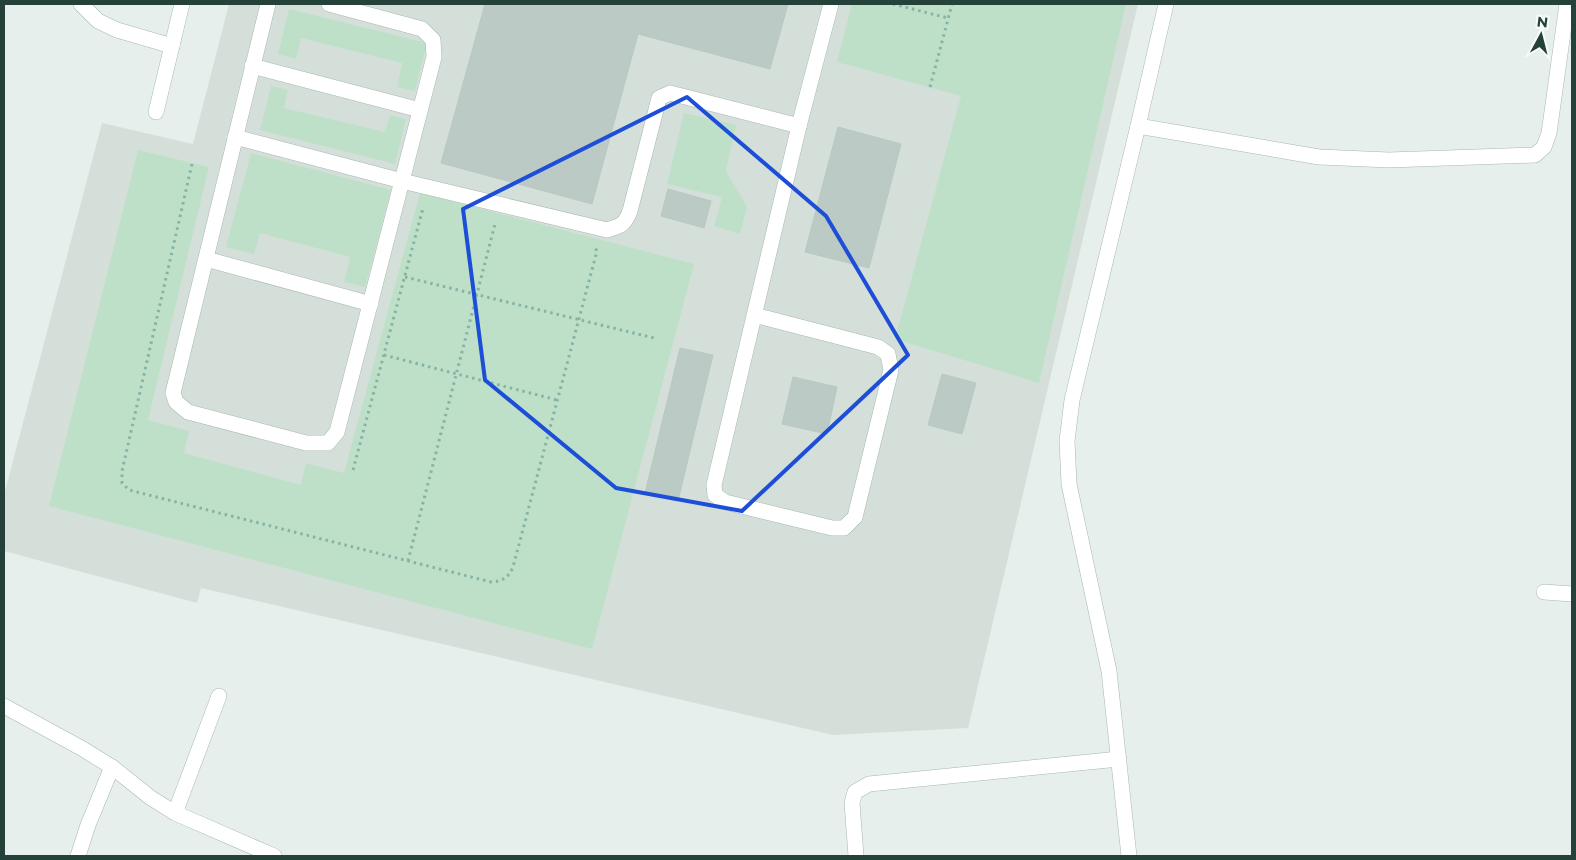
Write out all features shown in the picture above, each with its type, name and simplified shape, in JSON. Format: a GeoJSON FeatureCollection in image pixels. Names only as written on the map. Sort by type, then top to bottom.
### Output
{"type":"FeatureCollection","features":[{"type":"Feature","properties":{"kind":"street"},"geometry":{"type":"LineString","coordinates":[[80,4],[98,21],[117,30],[172,46]]}},
{"type":"Feature","properties":{"kind":"street"},"geometry":{"type":"LineString","coordinates":[[156,112],[182,4]]}},
{"type":"Feature","properties":{"kind":"street"},"geometry":{"type":"LineString","coordinates":[[268,4],[173,392],[176,402],[188,412],[306,444],[328,444],[338,432],[434,57],[433,40],[422,29],[329,4]]}},
{"type":"Feature","properties":{"kind":"street"},"geometry":{"type":"LineString","coordinates":[[754,315],[878,347],[888,354],[891,370],[855,517],[844,528],[832,528],[725,502],[715,494],[714,485],[754,315],[799,126],[831,4]]}},
{"type":"Feature","properties":{"kind":"street"},"geometry":{"type":"LineString","coordinates":[[1129,856],[1109,670],[1069,484],[1068,441],[1072,400],[1166,4]]}},
{"type":"Feature","properties":{"kind":"street"},"geometry":{"type":"LineString","coordinates":[[1138,126],[1319,157],[1389,160],[1536,155],[1544,147],[1549,133],[1567,4]]}},
{"type":"Feature","properties":{"kind":"street"},"geometry":{"type":"LineString","coordinates":[[252,66],[420,110]]}},
{"type":"Feature","properties":{"kind":"street"},"geometry":{"type":"LineString","coordinates":[[236,137],[402,181],[606,230],[619,226],[626,220],[630,211],[659,98],[670,93],[799,126]]}},
{"type":"Feature","properties":{"kind":"street"},"geometry":{"type":"LineString","coordinates":[[206,259],[371,304]]}},
{"type":"Feature","properties":{"kind":"street"},"geometry":{"type":"LineString","coordinates":[[1544,592],[1572,594]]}},
{"type":"Feature","properties":{"kind":"street"},"geometry":{"type":"LineString","coordinates":[[175,813],[219,696]]}},
{"type":"Feature","properties":{"kind":"street"},"geometry":{"type":"LineString","coordinates":[[4,706],[112,767],[151,798],[175,813],[274,856]]}},
{"type":"Feature","properties":{"kind":"street"},"geometry":{"type":"LineString","coordinates":[[856,856],[852,803],[855,792],[869,784],[1119,759]]}},
{"type":"Feature","properties":{"kind":"street"},"geometry":{"type":"LineString","coordinates":[[78,856],[88,825],[112,767]]}},
{"type":"Feature","properties":{"kind":"path"},"geometry":{"type":"LineString","coordinates":[[893,4],[948,18]]}},
{"type":"Feature","properties":{"kind":"path"},"geometry":{"type":"LineString","coordinates":[[930,87],[952,4]]}},
{"type":"Feature","properties":{"kind":"path"},"geometry":{"type":"LineString","coordinates":[[353,470],[425,203]]}},
{"type":"Feature","properties":{"kind":"path"},"geometry":{"type":"LineString","coordinates":[[408,561],[496,221]]}},
{"type":"Feature","properties":{"kind":"path"},"geometry":{"type":"LineString","coordinates":[[405,277],[654,338]]}},
{"type":"Feature","properties":{"kind":"path"},"geometry":{"type":"LineString","coordinates":[[384,355],[557,400]]}},
{"type":"Feature","properties":{"kind":"highlighted area"},"geometry":{"type":"Polygon","coordinates":[[[687,97],[826,216],[908,355],[742,511],[616,488],[485,380],[463,209],[687,97]]]}},
{"type":"Feature","properties":{"kind":"shaded area"},"geometry":{"type":"Polygon","coordinates":[[[229,4],[1138,4],[968,728],[833,735],[201,588],[197,603],[4,551],[4,495],[102,123],[193,144],[229,4]]]}},
{"type":"Feature","properties":{"kind":"green space"},"geometry":{"type":"Polygon","coordinates":[[[852,4],[1126,4],[1039,383],[895,339],[961,96],[837,62],[852,4]]]}},
{"type":"Feature","properties":{"kind":"green space"},"geometry":{"type":"Polygon","coordinates":[[[289,9],[427,43],[415,91],[397,87],[402,63],[301,38],[296,59],[278,54],[289,9]]]}},
{"type":"Feature","properties":{"kind":"green space"},"geometry":{"type":"Polygon","coordinates":[[[271,86],[288,90],[284,108],[385,132],[390,115],[406,119],[395,164],[260,130],[271,86]]]}},
{"type":"Feature","properties":{"kind":"green space"},"geometry":{"type":"Polygon","coordinates":[[[684,113],[736,125],[726,171],[747,207],[740,234],[714,226],[722,197],[667,184],[684,113]]]}},
{"type":"Feature","properties":{"kind":"green space"},"geometry":{"type":"Polygon","coordinates":[[[138,150],[209,167],[148,420],[189,431],[184,453],[301,485],[306,463],[344,473],[420,193],[694,264],[592,649],[49,506],[138,150]]]}},
{"type":"Feature","properties":{"kind":"green space"},"geometry":{"type":"Polygon","coordinates":[[[251,153],[391,190],[365,287],[344,282],[350,257],[260,233],[254,254],[226,247],[251,153]]]}},
{"type":"Feature","properties":{"kind":"building"},"geometry":{"type":"Polygon","coordinates":[[[485,4],[788,4],[770,69],[638,34],[592,204],[441,163],[485,4]]]}},
{"type":"Feature","properties":{"kind":"building"},"geometry":{"type":"Polygon","coordinates":[[[838,127],[901,144],[869,268],[805,252],[838,127]]]}},
{"type":"Feature","properties":{"kind":"building"},"geometry":{"type":"Polygon","coordinates":[[[668,189],[711,201],[704,228],[661,216],[668,189]]]}},
{"type":"Feature","properties":{"kind":"building"},"geometry":{"type":"Polygon","coordinates":[[[680,348],[713,355],[678,501],[645,493],[680,348]]]}},
{"type":"Feature","properties":{"kind":"building"},"geometry":{"type":"Polygon","coordinates":[[[942,374],[976,383],[962,434],[928,425],[942,374]]]}},
{"type":"Feature","properties":{"kind":"building"},"geometry":{"type":"Polygon","coordinates":[[[793,377],[837,387],[827,434],[782,424],[793,377]]]}}]}
